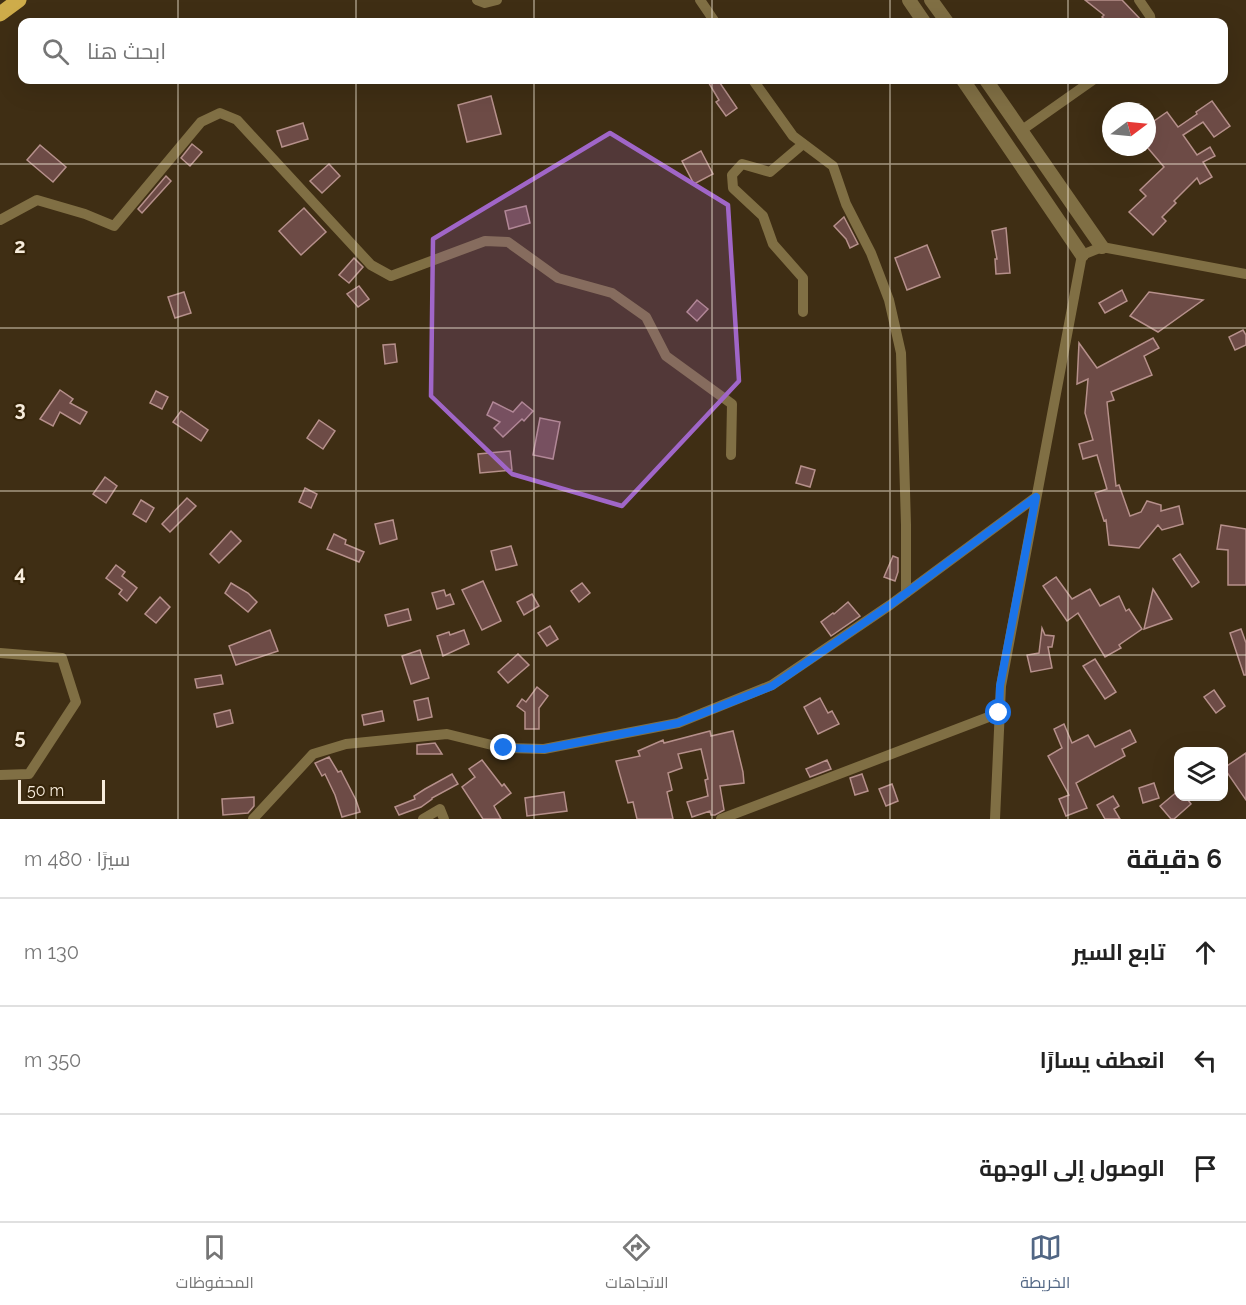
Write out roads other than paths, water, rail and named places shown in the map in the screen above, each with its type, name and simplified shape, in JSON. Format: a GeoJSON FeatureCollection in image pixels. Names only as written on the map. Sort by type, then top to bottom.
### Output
{"type":"FeatureCollection","features":[{"type":"Feature","properties":{"kind":"main road"},"geometry":{"type":"LineString","coordinates":[[0,14],[19,0]]}},
{"type":"Feature","properties":{"kind":"street"},"geometry":{"type":"LineString","coordinates":[[477,0],[485,3],[497,0]]}},
{"type":"Feature","properties":{"kind":"street"},"geometry":{"type":"LineString","coordinates":[[700,0],[712,18]]}},
{"type":"Feature","properties":{"kind":"street"},"geometry":{"type":"LineString","coordinates":[[909,0],[921,18]]}},
{"type":"Feature","properties":{"kind":"street"},"geometry":{"type":"LineString","coordinates":[[931,0],[944,18]]}},
{"type":"Feature","properties":{"kind":"street"},"geometry":{"type":"LineString","coordinates":[[1139,0],[1150,18]]}},
{"type":"Feature","properties":{"kind":"street"},"geometry":{"type":"LineString","coordinates":[[756,84],[793,135],[832,166],[846,204],[871,253],[889,300],[901,353],[906,593]]}},
{"type":"Feature","properties":{"kind":"street"},"geometry":{"type":"LineString","coordinates":[[966,84],[1082,255],[1000,686],[995,819]]}},
{"type":"Feature","properties":{"kind":"street"},"geometry":{"type":"LineString","coordinates":[[989,84],[1102,247]]}},
{"type":"Feature","properties":{"kind":"street"},"geometry":{"type":"LineString","coordinates":[[1022,130],[1087,84]]}},
{"type":"Feature","properties":{"kind":"street"},"geometry":{"type":"LineString","coordinates":[[0,220],[37,200],[85,214],[114,226],[201,122],[220,113],[237,120],[371,265],[391,276],[485,242],[508,242],[558,278],[612,293],[646,317],[666,356],[732,404],[731,455]]}},
{"type":"Feature","properties":{"kind":"street"},"geometry":{"type":"LineString","coordinates":[[803,144],[770,172],[742,164],[732,175],[733,188],[763,216],[773,244],[803,278],[803,312]]}},
{"type":"Feature","properties":{"kind":"street"},"geometry":{"type":"LineString","coordinates":[[1082,255],[1102,247],[1246,274]]}},
{"type":"Feature","properties":{"kind":"street"},"geometry":{"type":"LineString","coordinates":[[253,819],[313,754],[346,744],[447,734],[504,748],[544,749],[678,723],[772,686],[906,593],[1036,497]]}},
{"type":"Feature","properties":{"kind":"street"},"geometry":{"type":"LineString","coordinates":[[0,653],[62,658],[76,702],[29,774],[0,775]]}},
{"type":"Feature","properties":{"kind":"street"},"geometry":{"type":"LineString","coordinates":[[721,819],[999,713]]}},
{"type":"Feature","properties":{"kind":"street"},"geometry":{"type":"LineString","coordinates":[[423,819],[440,809],[444,819]]}}]}
